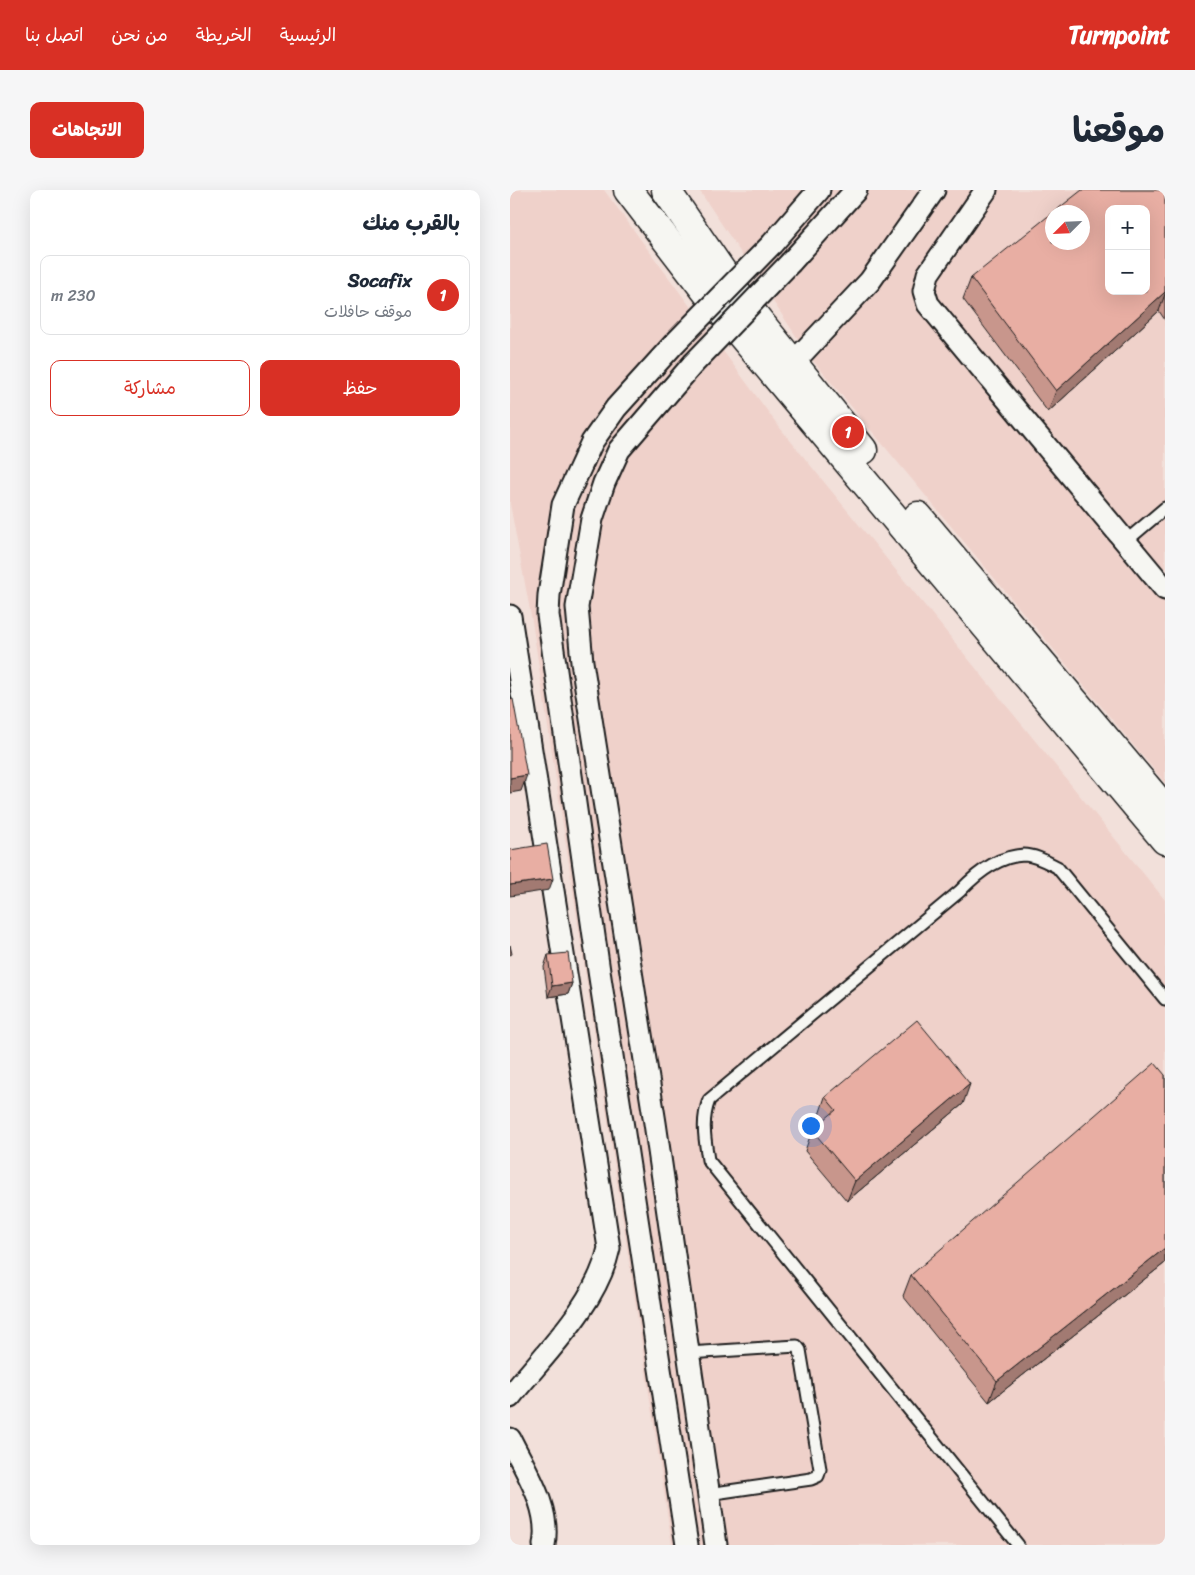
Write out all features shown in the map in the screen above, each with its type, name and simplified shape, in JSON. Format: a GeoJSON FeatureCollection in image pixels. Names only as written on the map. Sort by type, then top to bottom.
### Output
{"type":"FeatureCollection","features":[{"type":"Feature","properties":{"kind":"street"},"geometry":{"type":"LineString","coordinates":[[628,190],[722,312],[1165,840]]}},
{"type":"Feature","properties":{"kind":"street"},"geometry":{"type":"LineString","coordinates":[[666,190],[738,294],[792,364],[1165,809]]}},
{"type":"Feature","properties":{"kind":"street"},"geometry":{"type":"LineString","coordinates":[[687,1545],[599,972],[548,615],[551,578],[563,505],[592,442],[616,408],[673,345],[772,244],[819,190]]}},
{"type":"Feature","properties":{"kind":"street"},"geometry":{"type":"LineString","coordinates":[[716,1545],[655,1124],[582,662],[577,607],[592,519],[604,483],[619,450],[693,364],[791,262],[856,190]]}},
{"type":"Feature","properties":{"kind":"street"},"geometry":{"type":"LineString","coordinates":[[792,364],[870,281],[934,190]]}},
{"type":"Feature","properties":{"kind":"street"},"geometry":{"type":"LineString","coordinates":[[986,190],[928,274],[924,291],[928,304],[1165,589]]}},
{"type":"Feature","properties":{"kind":"street"},"geometry":{"type":"LineString","coordinates":[[510,616],[609,1248],[605,1266],[592,1293],[510,1397]]}},
{"type":"Feature","properties":{"kind":"street"},"geometry":{"type":"LineString","coordinates":[[510,1439],[543,1508],[547,1531],[544,1545]]}},
{"type":"Feature","properties":{"kind":"lane"},"geometry":{"type":"LineString","coordinates":[[1125,542],[1165,508]]}},
{"type":"Feature","properties":{"kind":"lane"},"geometry":{"type":"LineString","coordinates":[[1018,1545],[708,1160],[704,1114],[709,1100],[960,891],[975,875],[996,864],[1023,855],[1057,867],[1165,999]]}},
{"type":"Feature","properties":{"kind":"lane"},"geometry":{"type":"LineString","coordinates":[[688,1353],[797,1346],[800,1350],[820,1469],[818,1476],[811,1479],[708,1494]]}},
{"type":"Feature","properties":{"kind":"shaded area"},"geometry":{"type":"Polygon","coordinates":[[[510,190],[604,190],[780,428],[1165,900],[1165,1545],[672,1545],[532,621],[510,504],[510,190]]]}},
{"type":"Feature","properties":{"kind":"shaded area"},"geometry":{"type":"Polygon","coordinates":[[[699,190],[1165,190],[1165,783],[810,357],[699,190]]]}},
{"type":"Feature","properties":{"kind":"building"},"geometry":{"type":"Polygon","coordinates":[[[1082,190],[1165,190],[1165,292],[1056,391],[971,278],[1045,219],[1045,250],[1090,250],[1090,205],[1063,205],[1082,190]]]}},
{"type":"Feature","properties":{"kind":"building"},"geometry":{"type":"Polygon","coordinates":[[[513,699],[527,775],[510,778],[510,700],[513,699]]]}},
{"type":"Feature","properties":{"kind":"building"},"geometry":{"type":"Polygon","coordinates":[[[547,844],[553,879],[510,885],[510,850],[547,844]]]}},
{"type":"Feature","properties":{"kind":"building"},"geometry":{"type":"Polygon","coordinates":[[[568,953],[572,983],[552,986],[548,955],[568,953]]]}},
{"type":"Feature","properties":{"kind":"building"},"geometry":{"type":"Polygon","coordinates":[[[917,1020],[970,1084],[855,1181],[812,1130],[836,1110],[825,1097],[917,1020]]]}},
{"type":"Feature","properties":{"kind":"building"},"geometry":{"type":"Polygon","coordinates":[[[1155,1063],[1165,1075],[1165,1248],[997,1381],[911,1275],[1155,1063]]]}},
{"type":"Feature","properties":{"kind":"place","name":"Socafix"},"geometry":{"type":"Point","coordinates":[848,432]}}]}
